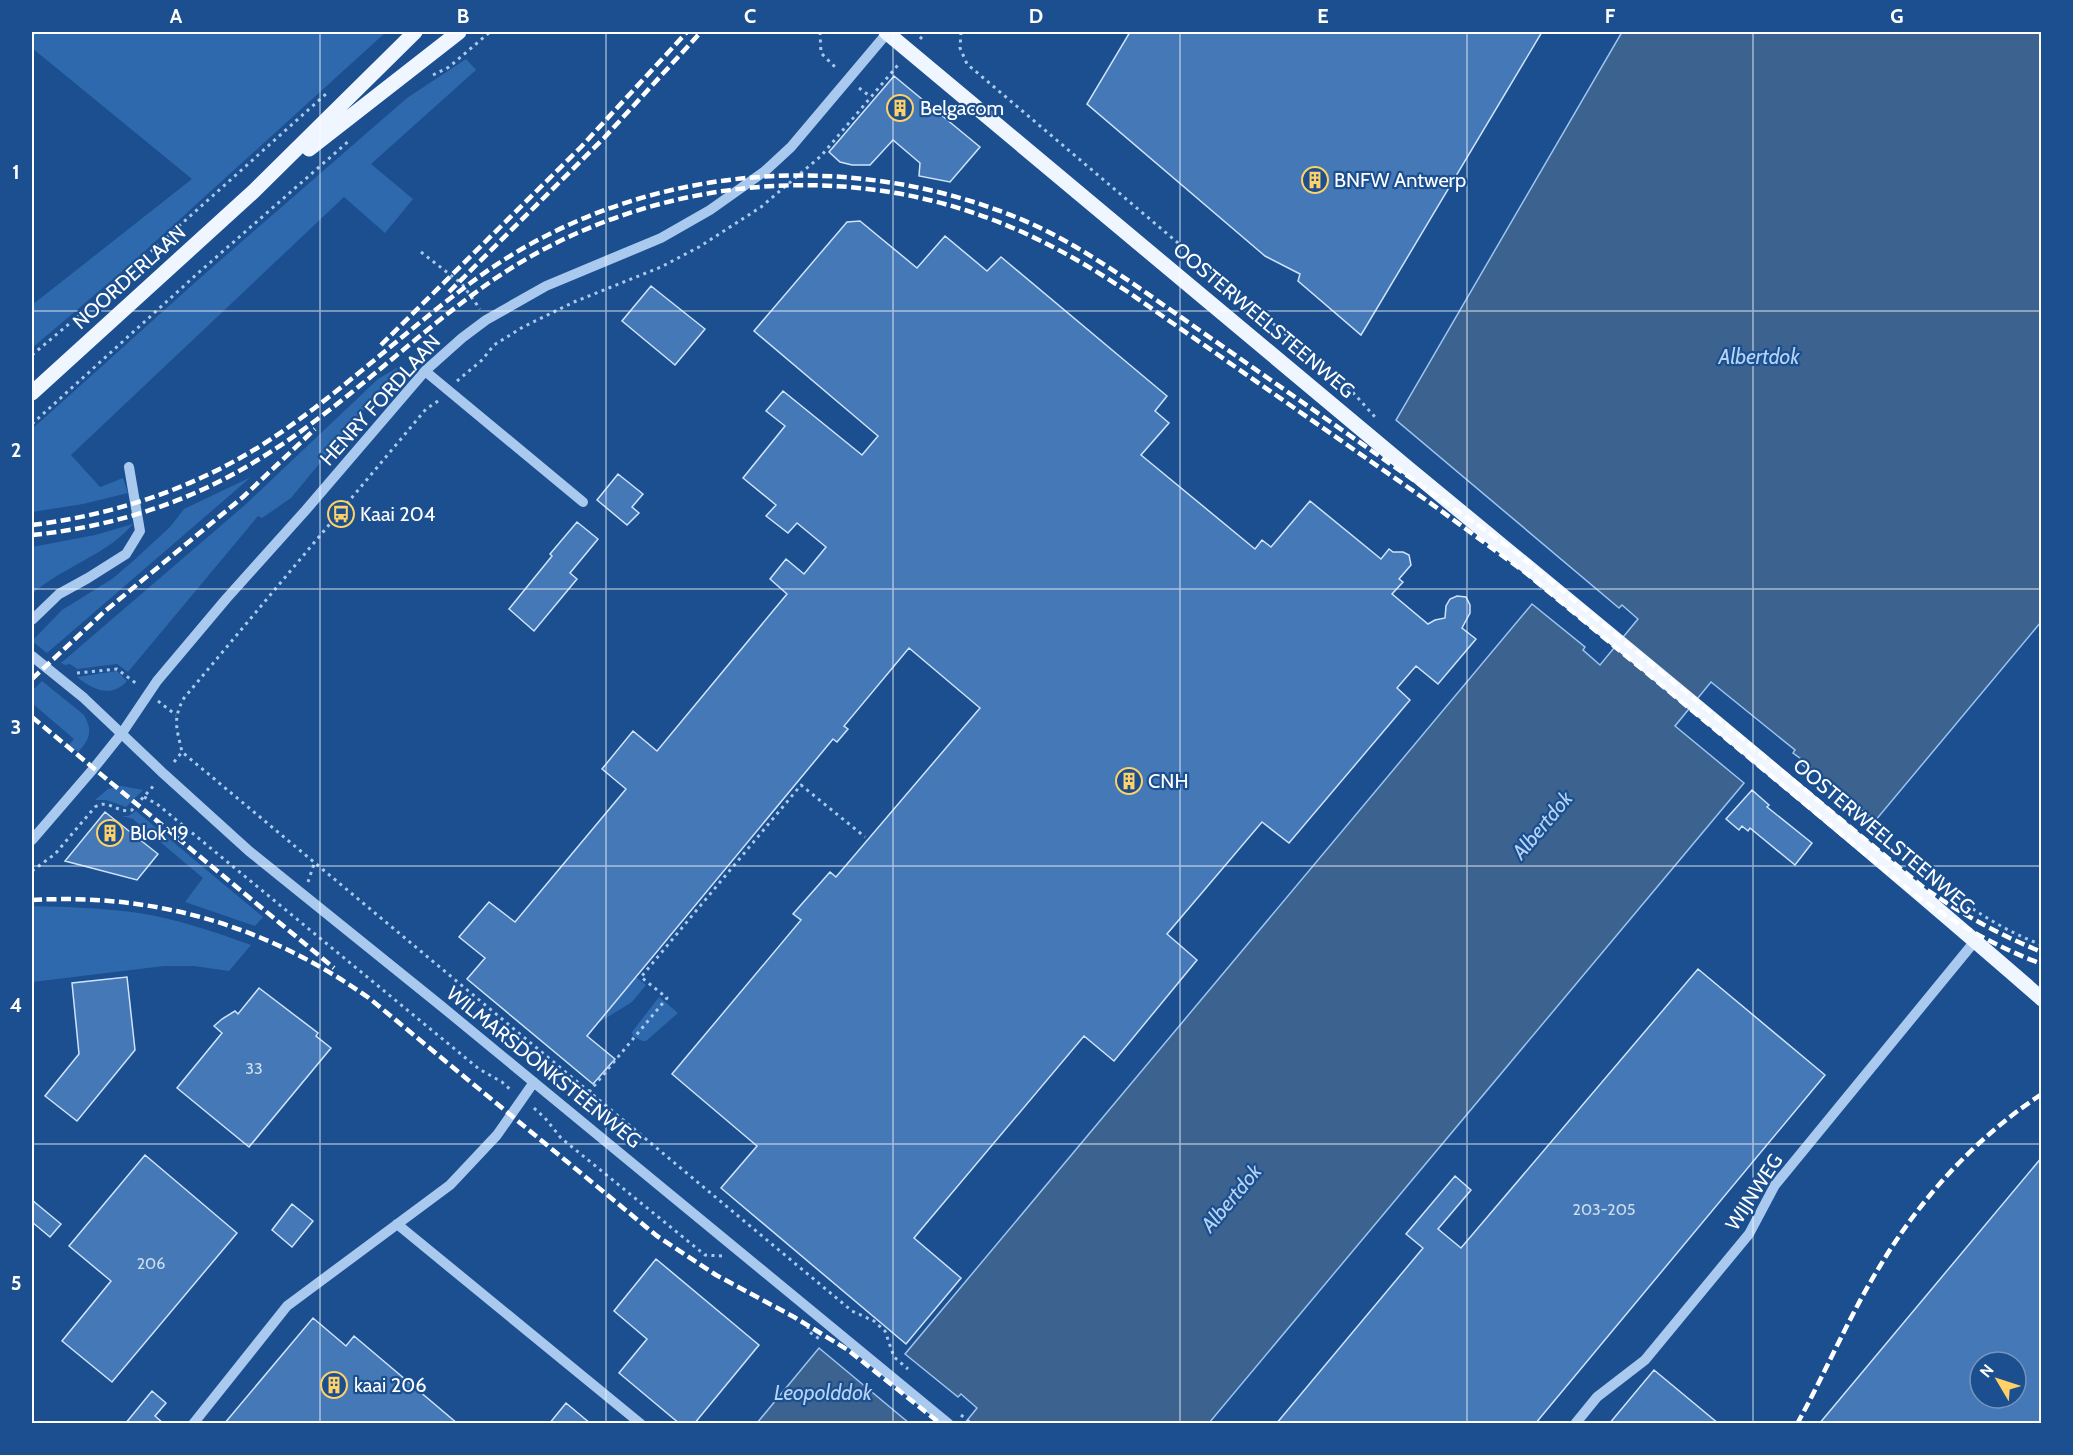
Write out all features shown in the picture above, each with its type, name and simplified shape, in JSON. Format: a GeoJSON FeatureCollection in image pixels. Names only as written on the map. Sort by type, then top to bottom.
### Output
{"type":"FeatureCollection","features":[{"type":"Feature","properties":{"kind":"main road","name":"NOORDERLAAN"},"geometry":{"type":"LineString","coordinates":[[32,393],[254,191],[415,32]]}},
{"type":"Feature","properties":{"kind":"main road","name":"NOORDERLAAN"},"geometry":{"type":"LineString","coordinates":[[254,191],[459,32]]}},
{"type":"Feature","properties":{"kind":"main road","name":"OOSTERWEELSTEENWEG"},"geometry":{"type":"LineString","coordinates":[[887,32],[1616,639],[2042,999]]}},
{"type":"Feature","properties":{"kind":"street","name":"HENRY FORDLAAN"},"geometry":{"type":"LineString","coordinates":[[32,840],[122,733],[157,681],[425,371],[486,320],[546,286],[661,238],[710,210],[757,177],[791,147],[887,32]]}},
{"type":"Feature","properties":{"kind":"street"},"geometry":{"type":"LineString","coordinates":[[425,371],[583,502]]}},
{"type":"Feature","properties":{"kind":"street"},"geometry":{"type":"LineString","coordinates":[[32,620],[58,594],[126,554],[140,531],[129,467]]}},
{"type":"Feature","properties":{"kind":"street","name":"WILMARSDONKSTEENWEG"},"geometry":{"type":"LineString","coordinates":[[32,656],[84,698],[249,851],[748,1257],[949,1424]]}},
{"type":"Feature","properties":{"kind":"street","name":"WIJNWEG"},"geometry":{"type":"LineString","coordinates":[[1575,1424],[1597,1397],[1645,1360],[1749,1234],[1775,1185],[1975,941]]}},
{"type":"Feature","properties":{"kind":"street"},"geometry":{"type":"LineString","coordinates":[[194,1424],[287,1306],[450,1185],[497,1135],[534,1082]]}},
{"type":"Feature","properties":{"kind":"street"},"geometry":{"type":"LineString","coordinates":[[397,1224],[641,1424]]}},
{"type":"Feature","properties":{"kind":"path"},"geometry":{"type":"LineString","coordinates":[[430,77],[449,66],[490,32]]}},
{"type":"Feature","properties":{"kind":"path"},"geometry":{"type":"LineString","coordinates":[[894,1358],[885,1331],[874,1321],[852,1311],[182,752],[176,715],[184,698],[426,409],[437,403],[500,341],[574,302],[661,267],[699,247],[753,212],[775,196],[820,156],[927,32]]}},
{"type":"Feature","properties":{"kind":"path"},"geometry":{"type":"LineString","coordinates":[[961,32],[960,48],[967,64],[1349,388],[1381,424]]}},
{"type":"Feature","properties":{"kind":"path"},"geometry":{"type":"LineString","coordinates":[[32,355],[96,302],[333,88]]}},
{"type":"Feature","properties":{"kind":"path"},"geometry":{"type":"LineString","coordinates":[[32,424],[197,274],[358,134]]}},
{"type":"Feature","properties":{"kind":"path"},"geometry":{"type":"LineString","coordinates":[[422,252],[462,284],[500,341]]}},
{"type":"Feature","properties":{"kind":"path"},"geometry":{"type":"LineString","coordinates":[[56,675],[70,669],[76,673],[117,669],[176,715]]}},
{"type":"Feature","properties":{"kind":"path"},"geometry":{"type":"LineString","coordinates":[[589,1092],[667,998],[641,977],[801,785],[864,837]]}},
{"type":"Feature","properties":{"kind":"path"},"geometry":{"type":"LineString","coordinates":[[32,871],[55,854],[99,804],[107,804],[123,812],[128,812],[144,797],[157,804],[479,1069],[502,1082],[522,1098],[545,1118],[561,1138],[705,1254],[748,1257]]}},
{"type":"Feature","properties":{"kind":"path"},"geometry":{"type":"LineString","coordinates":[[965,1418],[972,1424]]}},
{"type":"Feature","properties":{"kind":"shaded area"},"geometry":{"type":"Polygon","coordinates":[[[32,32],[386,32],[124,270],[32,348],[32,305],[192,179],[32,48],[32,32]]]}},
{"type":"Feature","properties":{"kind":"shaded area"},"geometry":{"type":"Polygon","coordinates":[[[466,59],[476,70],[371,164],[413,199],[385,233],[344,197],[71,455],[100,487],[123,478],[128,493],[83,504],[32,512],[32,429],[200,278],[407,98],[466,59]]]}},
{"type":"Feature","properties":{"kind":"shaded area"},"geometry":{"type":"Polygon","coordinates":[[[400,366],[291,498],[262,518],[258,516],[128,672],[117,664],[77,669],[70,664],[61,663],[245,505],[378,379],[400,366]]]}},
{"type":"Feature","properties":{"kind":"shaded area"},"geometry":{"type":"Polygon","coordinates":[[[251,477],[47,653],[32,641],[62,610],[112,579],[132,562],[170,527],[184,509],[251,477]]]}},
{"type":"Feature","properties":{"kind":"shaded area"},"geometry":{"type":"Polygon","coordinates":[[[133,524],[98,553],[57,576],[32,594],[32,547],[95,535],[133,524]]]}},
{"type":"Feature","properties":{"kind":"shaded area"},"geometry":{"type":"Polygon","coordinates":[[[117,671],[127,681],[115,690],[95,688],[77,677],[117,671]]]}},
{"type":"Feature","properties":{"kind":"shaded area"},"geometry":{"type":"Polygon","coordinates":[[[42,681],[84,715],[89,726],[89,735],[78,752],[69,745],[74,739],[32,703],[32,691],[42,681]]]}},
{"type":"Feature","properties":{"kind":"shaded area"},"geometry":{"type":"Polygon","coordinates":[[[121,786],[143,790],[126,807],[106,800],[95,800],[108,789],[121,786]]]}},
{"type":"Feature","properties":{"kind":"shaded area"},"geometry":{"type":"Polygon","coordinates":[[[136,811],[263,917],[255,926],[185,902],[203,878],[133,819],[122,816],[128,816],[136,811]]]}},
{"type":"Feature","properties":{"kind":"shaded area"},"geometry":{"type":"Polygon","coordinates":[[[32,906],[139,913],[182,922],[251,945],[229,971],[194,966],[164,966],[32,982],[32,906]]]}},
{"type":"Feature","properties":{"kind":"shaded area"},"geometry":{"type":"Polygon","coordinates":[[[636,977],[646,985],[632,1002],[598,1023],[636,977]]]}},
{"type":"Feature","properties":{"kind":"shaded area"},"geometry":{"type":"Polygon","coordinates":[[[659,997],[678,1013],[646,1041],[642,1041],[633,1036],[632,1032],[659,997]]]}},
{"type":"Feature","properties":{"kind":"water","name":"Albertdok"},"geometry":{"type":"Polygon","coordinates":[[[1622,32],[2041,32],[2041,622],[1875,821],[1811,768],[1809,770],[1799,762],[1801,759],[1793,753],[1795,750],[1711,682],[1675,726],[1744,783],[1209,1423],[965,1423],[977,1408],[961,1394],[958,1397],[905,1354],[1532,604],[1585,647],[1583,650],[1600,665],[1638,619],[1622,605],[1619,608],[1396,420],[1622,32]]]}},
{"type":"Feature","properties":{"kind":"water","name":"Leopolddok"},"geometry":{"type":"Polygon","coordinates":[[[819,1348],[909,1423],[757,1423],[819,1348]]]}},
{"type":"Feature","properties":{"kind":"building","name":"BNFW Antwerp"},"geometry":{"type":"Polygon","coordinates":[[[1130,32],[1542,32],[1361,335],[1298,281],[1300,274],[1265,256],[1087,104],[1130,32]]]}},
{"type":"Feature","properties":{"kind":"building","name":"Belgacom"},"geometry":{"type":"Polygon","coordinates":[[[894,76],[980,147],[950,182],[919,176],[920,163],[893,140],[870,165],[840,162],[829,152],[894,76]]]}},
{"type":"Feature","properties":{"kind":"building","name":"CNH"},"geometry":{"type":"Polygon","coordinates":[[[860,221],[917,268],[945,236],[987,271],[1001,257],[1167,396],[1155,411],[1169,423],[1141,455],[1255,549],[1262,540],[1271,547],[1310,501],[1381,559],[1389,549],[1409,555],[1411,565],[1399,579],[1403,582],[1392,594],[1428,624],[1445,618],[1446,606],[1450,599],[1457,596],[1466,597],[1470,605],[1470,613],[1462,628],[1476,639],[1438,684],[1416,666],[1397,688],[1410,700],[1289,843],[1262,822],[1167,934],[1197,960],[1114,1061],[1084,1036],[914,1238],[961,1278],[906,1344],[721,1188],[757,1146],[672,1074],[801,920],[793,914],[830,872],[836,877],[980,708],[909,648],[844,726],[848,729],[837,742],[833,739],[587,1036],[615,1059],[593,1084],[467,979],[485,958],[459,937],[489,902],[515,922],[626,789],[602,769],[633,731],[657,751],[787,594],[770,579],[786,559],[804,574],[826,547],[797,523],[788,533],[766,516],[776,505],[743,478],[785,426],[766,411],[783,391],[862,455],[878,436],[754,331],[847,222],[860,221]]]}},
{"type":"Feature","properties":{"kind":"building"},"geometry":{"type":"Polygon","coordinates":[[[651,286],[705,329],[675,365],[622,321],[651,286]]]}},
{"type":"Feature","properties":{"kind":"building"},"geometry":{"type":"Polygon","coordinates":[[[618,474],[643,494],[632,507],[639,513],[627,525],[597,500],[618,474]]]}},
{"type":"Feature","properties":{"kind":"building"},"geometry":{"type":"Polygon","coordinates":[[[577,522],[598,539],[570,573],[577,579],[534,631],[509,609],[577,522]]]}},
{"type":"Feature","properties":{"kind":"building"},"geometry":{"type":"Polygon","coordinates":[[[1752,790],[1769,805],[1767,807],[1812,843],[1795,865],[1750,828],[1748,831],[1742,826],[1739,830],[1726,819],[1752,790]]]}},
{"type":"Feature","properties":{"kind":"building","name":"Blok 19"},"geometry":{"type":"Polygon","coordinates":[[[105,812],[158,854],[137,880],[65,861],[105,812]]]}},
{"type":"Feature","properties":{"kind":"building"},"geometry":{"type":"Polygon","coordinates":[[[1698,969],[1825,1075],[1535,1424],[1276,1424],[1423,1248],[1406,1234],[1455,1176],[1471,1190],[1438,1229],[1461,1248],[1698,969]]]}},
{"type":"Feature","properties":{"kind":"building"},"geometry":{"type":"Polygon","coordinates":[[[127,977],[135,1050],[77,1121],[45,1096],[79,1054],[72,983],[127,977]]]}},
{"type":"Feature","properties":{"kind":"building"},"geometry":{"type":"Polygon","coordinates":[[[259,988],[318,1033],[316,1036],[331,1048],[249,1147],[177,1088],[222,1033],[214,1026],[235,1011],[238,1014],[259,988]]]}},
{"type":"Feature","properties":{"kind":"building"},"geometry":{"type":"Polygon","coordinates":[[[145,1155],[237,1233],[112,1382],[62,1341],[111,1281],[69,1246],[145,1155]]]}},
{"type":"Feature","properties":{"kind":"building"},"geometry":{"type":"Polygon","coordinates":[[[2042,1157],[2042,1424],[1819,1424],[2042,1157]]]}},
{"type":"Feature","properties":{"kind":"building"},"geometry":{"type":"Polygon","coordinates":[[[32,1200],[61,1224],[50,1237],[32,1222],[32,1200]]]}},
{"type":"Feature","properties":{"kind":"building"},"geometry":{"type":"Polygon","coordinates":[[[292,1204],[313,1221],[292,1247],[272,1230],[292,1204]]]}},
{"type":"Feature","properties":{"kind":"building"},"geometry":{"type":"Polygon","coordinates":[[[656,1259],[759,1345],[694,1424],[680,1424],[619,1373],[647,1339],[614,1311],[656,1259]]]}},
{"type":"Feature","properties":{"kind":"building","name":"kaai 206"},"geometry":{"type":"Polygon","coordinates":[[[313,1318],[346,1346],[354,1336],[458,1424],[224,1424],[313,1318]]]}},
{"type":"Feature","properties":{"kind":"building"},"geometry":{"type":"Polygon","coordinates":[[[1654,1370],[1719,1424],[1609,1424],[1654,1370]]]}},
{"type":"Feature","properties":{"kind":"building"},"geometry":{"type":"Polygon","coordinates":[[[152,1391],[166,1403],[155,1416],[164,1424],[125,1424],[152,1391]]]}},
{"type":"Feature","properties":{"kind":"building"},"geometry":{"type":"Polygon","coordinates":[[[566,1403],[591,1424],[549,1424],[566,1403]]]}},
{"type":"Feature","properties":{"kind":"railway"},"geometry":{"type":"LineString","coordinates":[[381,345],[581,147],[687,32]]}},
{"type":"Feature","properties":{"kind":"railway"},"geometry":{"type":"LineString","coordinates":[[449,292],[604,138],[701,32]]}},
{"type":"Feature","properties":{"kind":"railway"},"geometry":{"type":"LineString","coordinates":[[32,525],[92,514],[151,498],[208,475],[235,461],[292,425],[432,312],[490,269],[550,234],[613,207],[680,188],[748,178],[816,176],[885,182],[953,196],[1018,218],[1049,232],[1093,257],[1135,285],[1512,549],[1923,887],[1980,923],[2042,952]]}},
{"type":"Feature","properties":{"kind":"railway"},"geometry":{"type":"LineString","coordinates":[[32,535],[91,526],[148,511],[230,476],[287,441],[317,419],[433,325],[493,280],[546,248],[603,222],[663,203],[724,191],[786,185],[849,187],[911,196],[971,212],[1013,228],[1072,257],[1128,292],[1429,502],[1526,573],[1915,895],[1976,934],[2042,964]]}},
{"type":"Feature","properties":{"kind":"railway"},"geometry":{"type":"LineString","coordinates":[[32,679],[104,612],[243,497],[315,429]]}},
{"type":"Feature","properties":{"kind":"railway"},"geometry":{"type":"LineString","coordinates":[[32,717],[334,968]]}},
{"type":"Feature","properties":{"kind":"railway"},"geometry":{"type":"LineString","coordinates":[[32,900],[78,899],[123,902],[209,919],[291,951],[330,973],[369,998],[657,1236],[716,1275],[794,1317],[848,1350],[941,1424]]}},
{"type":"Feature","properties":{"kind":"railway"},"geometry":{"type":"LineString","coordinates":[[1797,1424],[1869,1285],[1913,1217],[1931,1193],[1972,1150],[1994,1130],[2042,1094]]}},
{"type":"Feature","properties":{"kind":"place","name":"Belgacom"},"geometry":{"type":"Point","coordinates":[900,108]}},
{"type":"Feature","properties":{"kind":"place","name":"BNFW Antwerp"},"geometry":{"type":"Point","coordinates":[1315,180]}},
{"type":"Feature","properties":{"kind":"place","name":"Kaai 204"},"geometry":{"type":"Point","coordinates":[341,514]}},
{"type":"Feature","properties":{"kind":"place","name":"CNH"},"geometry":{"type":"Point","coordinates":[1129,781]}},
{"type":"Feature","properties":{"kind":"place","name":"Blok 19"},"geometry":{"type":"Point","coordinates":[110,833]}},
{"type":"Feature","properties":{"kind":"place","name":"kaai 206"},"geometry":{"type":"Point","coordinates":[334,1385]}}]}
